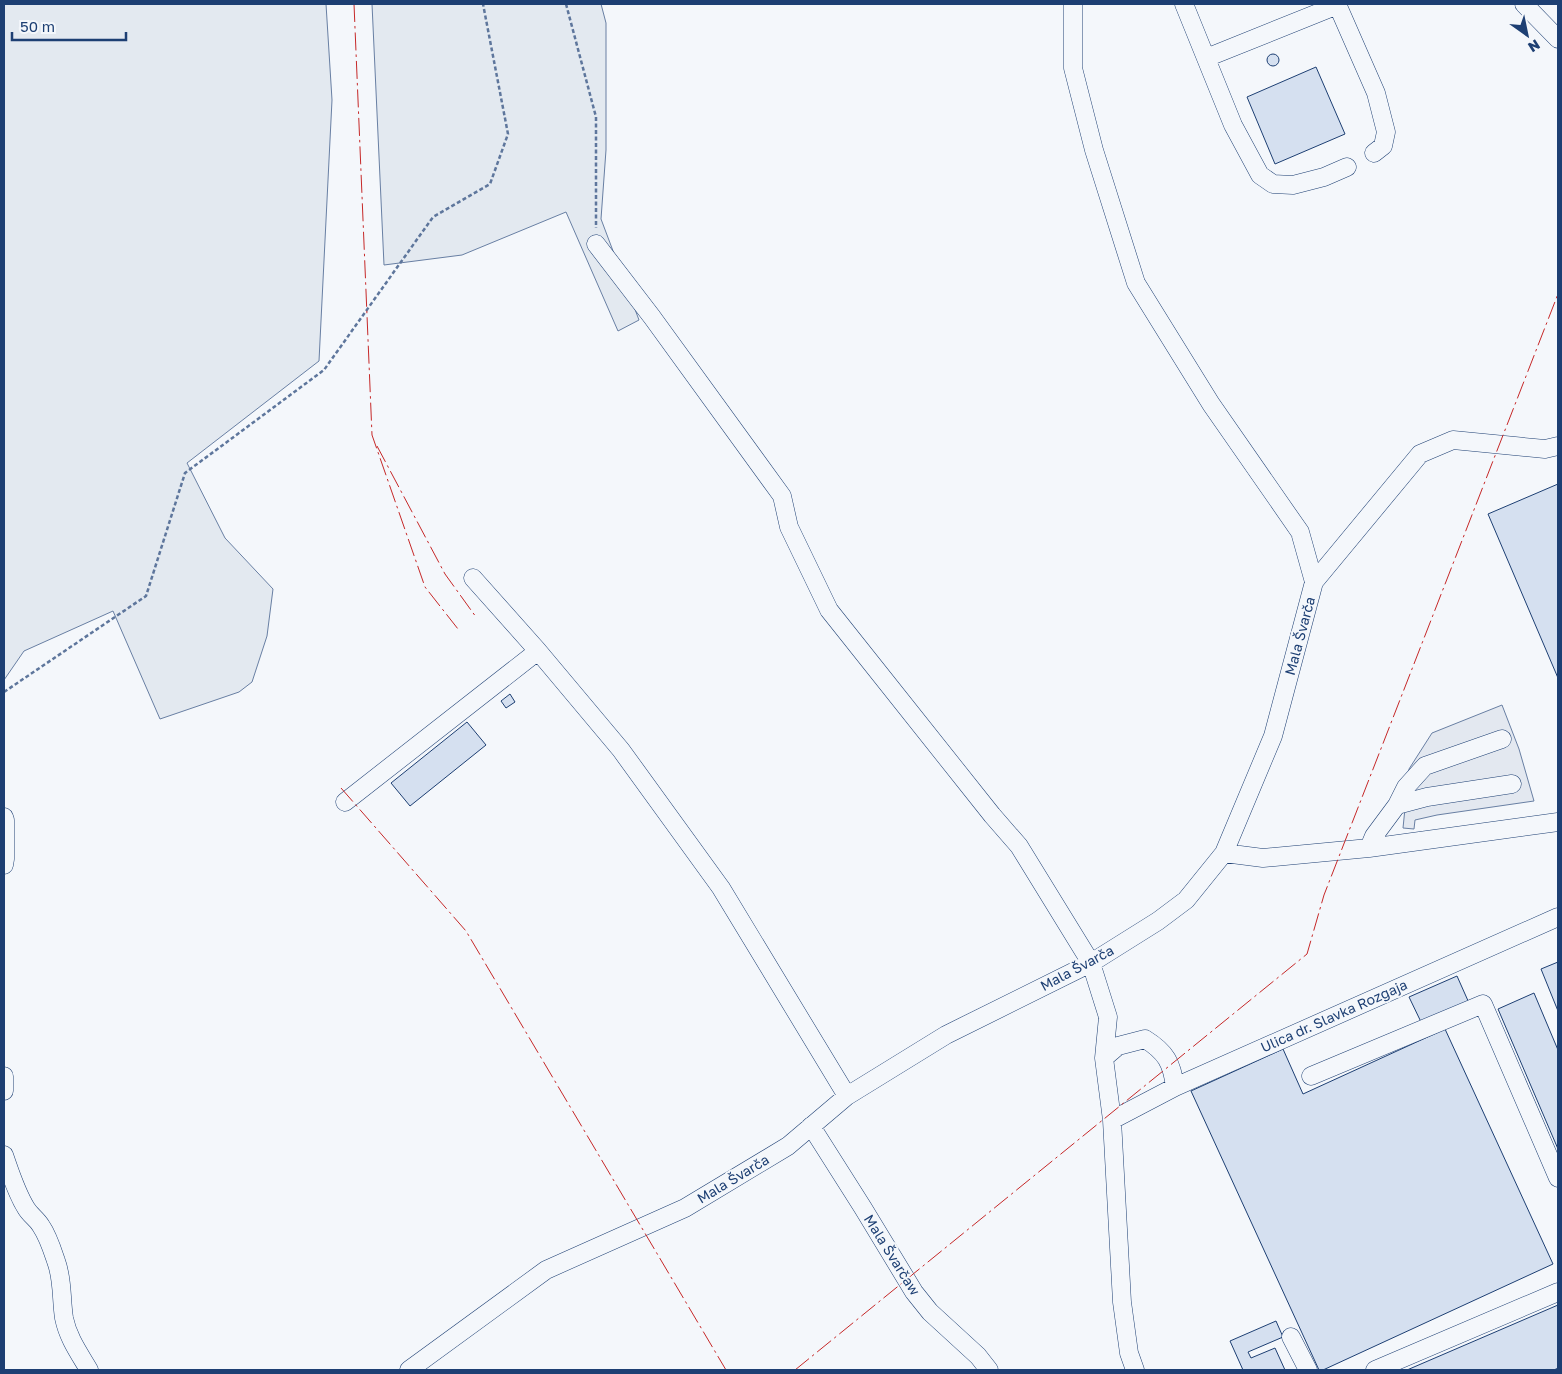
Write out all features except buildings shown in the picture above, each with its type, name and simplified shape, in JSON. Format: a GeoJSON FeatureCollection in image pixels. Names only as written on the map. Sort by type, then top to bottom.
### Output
{"type":"FeatureCollection","features":[{"type":"Feature","properties":{"kind":"street"},"geometry":{"type":"LineString","coordinates":[[1073,4],[1073,68],[1094,150],[1136,283],[1211,404],[1300,532],[1314,582]]}},
{"type":"Feature","properties":{"kind":"street"},"geometry":{"type":"LineString","coordinates":[[1184,4],[1233,125],[1260,175],[1273,184],[1293,185],[1324,177],[1348,167]]}},
{"type":"Feature","properties":{"kind":"street"},"geometry":{"type":"LineString","coordinates":[[1206,58],[1337,4],[1376,93],[1386,132],[1382,146],[1374,153]]}},
{"type":"Feature","properties":{"kind":"street"},"geometry":{"type":"LineString","coordinates":[[1524,4],[1558,39]]}},
{"type":"Feature","properties":{"kind":"street"},"geometry":{"type":"LineString","coordinates":[[596,244],[658,324],[782,496],[789,528],[829,610],[992,816],[1018,846],[1091,963],[1108,1017],[1104,1058],[1112,1120],[1122,1302],[1129,1353],[1135,1370]]}},
{"type":"Feature","properties":{"kind":"street","name":"Mala Švarča"},"geometry":{"type":"LineString","coordinates":[[409,1370],[546,1270],[685,1208],[788,1146],[846,1096],[946,1035],[1091,963],[1158,921],[1186,900],[1224,853],[1273,736],[1314,582],[1420,454],[1454,440],[1545,449],[1558,446]]}},
{"type":"Feature","properties":{"kind":"street"},"geometry":{"type":"LineString","coordinates":[[474,578],[621,750],[721,888],[846,1096]]}},
{"type":"Feature","properties":{"kind":"street"},"geometry":{"type":"LineString","coordinates":[[345,802],[538,651]]}},
{"type":"Feature","properties":{"kind":"street"},"geometry":{"type":"LineString","coordinates":[[1370,848],[1374,836],[1397,805],[1406,787],[1425,766],[1502,739]]}},
{"type":"Feature","properties":{"kind":"street"},"geometry":{"type":"LineString","coordinates":[[1397,805],[1427,797],[1512,784]]}},
{"type":"Feature","properties":{"kind":"street"},"geometry":{"type":"LineString","coordinates":[[4,817],[4,865]]}},
{"type":"Feature","properties":{"kind":"street"},"geometry":{"type":"LineString","coordinates":[[1224,853],[1263,858],[1370,848],[1558,822]]}},
{"type":"Feature","properties":{"kind":"street","name":"Ulica dr. Slavka Rozgaja"},"geometry":{"type":"LineString","coordinates":[[1112,1120],[1175,1087],[1558,917]]}},
{"type":"Feature","properties":{"kind":"street"},"geometry":{"type":"LineString","coordinates":[[1311,1076],[1483,1004],[1558,1178]]}},
{"type":"Feature","properties":{"kind":"street"},"geometry":{"type":"LineString","coordinates":[[1104,1058],[1118,1046],[1145,1039],[1158,1047],[1166,1056],[1174,1074],[1175,1087]]}},
{"type":"Feature","properties":{"kind":"street"},"geometry":{"type":"LineString","coordinates":[[4,1076],[4,1091]]}},
{"type":"Feature","properties":{"kind":"street","name":"Mala Švarčaw"},"geometry":{"type":"LineString","coordinates":[[811,1126],[864,1208],[914,1292],[930,1312],[978,1356],[989,1370]]}},
{"type":"Feature","properties":{"kind":"street"},"geometry":{"type":"LineString","coordinates":[[4,1154],[13,1181],[25,1207],[30,1216],[40,1224],[47,1238],[57,1264],[62,1290],[64,1318],[70,1339],[89,1370]]}},
{"type":"Feature","properties":{"kind":"street"},"geometry":{"type":"LineString","coordinates":[[1375,1370],[1558,1292]]}},
{"type":"Feature","properties":{"kind":"street"},"geometry":{"type":"LineString","coordinates":[[1292,1337],[1308,1370]]}},
{"type":"Feature","properties":{"kind":"path"},"geometry":{"type":"LineString","coordinates":[[4,692],[146,596],[185,473],[324,370],[434,217],[490,184],[508,134],[483,4]]}},
{"type":"Feature","properties":{"kind":"path"},"geometry":{"type":"LineString","coordinates":[[566,4],[596,117],[596,244]]}},
{"type":"Feature","properties":{"kind":"shaded area"},"geometry":{"type":"Polygon","coordinates":[[[4,4],[326,4],[332,100],[319,361],[187,463],[225,538],[273,589],[267,636],[252,682],[239,692],[160,719],[113,611],[24,651],[4,680],[4,4]]]}},
{"type":"Feature","properties":{"kind":"shaded area"},"geometry":{"type":"Polygon","coordinates":[[[372,4],[601,4],[606,23],[606,150],[601,219],[639,320],[618,331],[566,212],[462,255],[384,265],[372,4]]]}},
{"type":"Feature","properties":{"kind":"shaded area"},"geometry":{"type":"Polygon","coordinates":[[[1502,705],[1519,749],[1534,801],[1437,815],[1415,820],[1414,829],[1403,828],[1409,769],[1432,733],[1502,705]]]}},
{"type":"Feature","properties":{"kind":"power"},"geometry":{"type":"LineString","coordinates":[[354,4],[372,435],[425,587],[458,629]]}},
{"type":"Feature","properties":{"kind":"power"},"geometry":{"type":"LineString","coordinates":[[795,1370],[1307,954],[1324,895],[1558,294]]}},
{"type":"Feature","properties":{"kind":"power"},"geometry":{"type":"LineString","coordinates":[[377,446],[445,574],[476,617]]}},
{"type":"Feature","properties":{"kind":"power"},"geometry":{"type":"LineString","coordinates":[[341,788],[466,931],[726,1370]]}}]}
